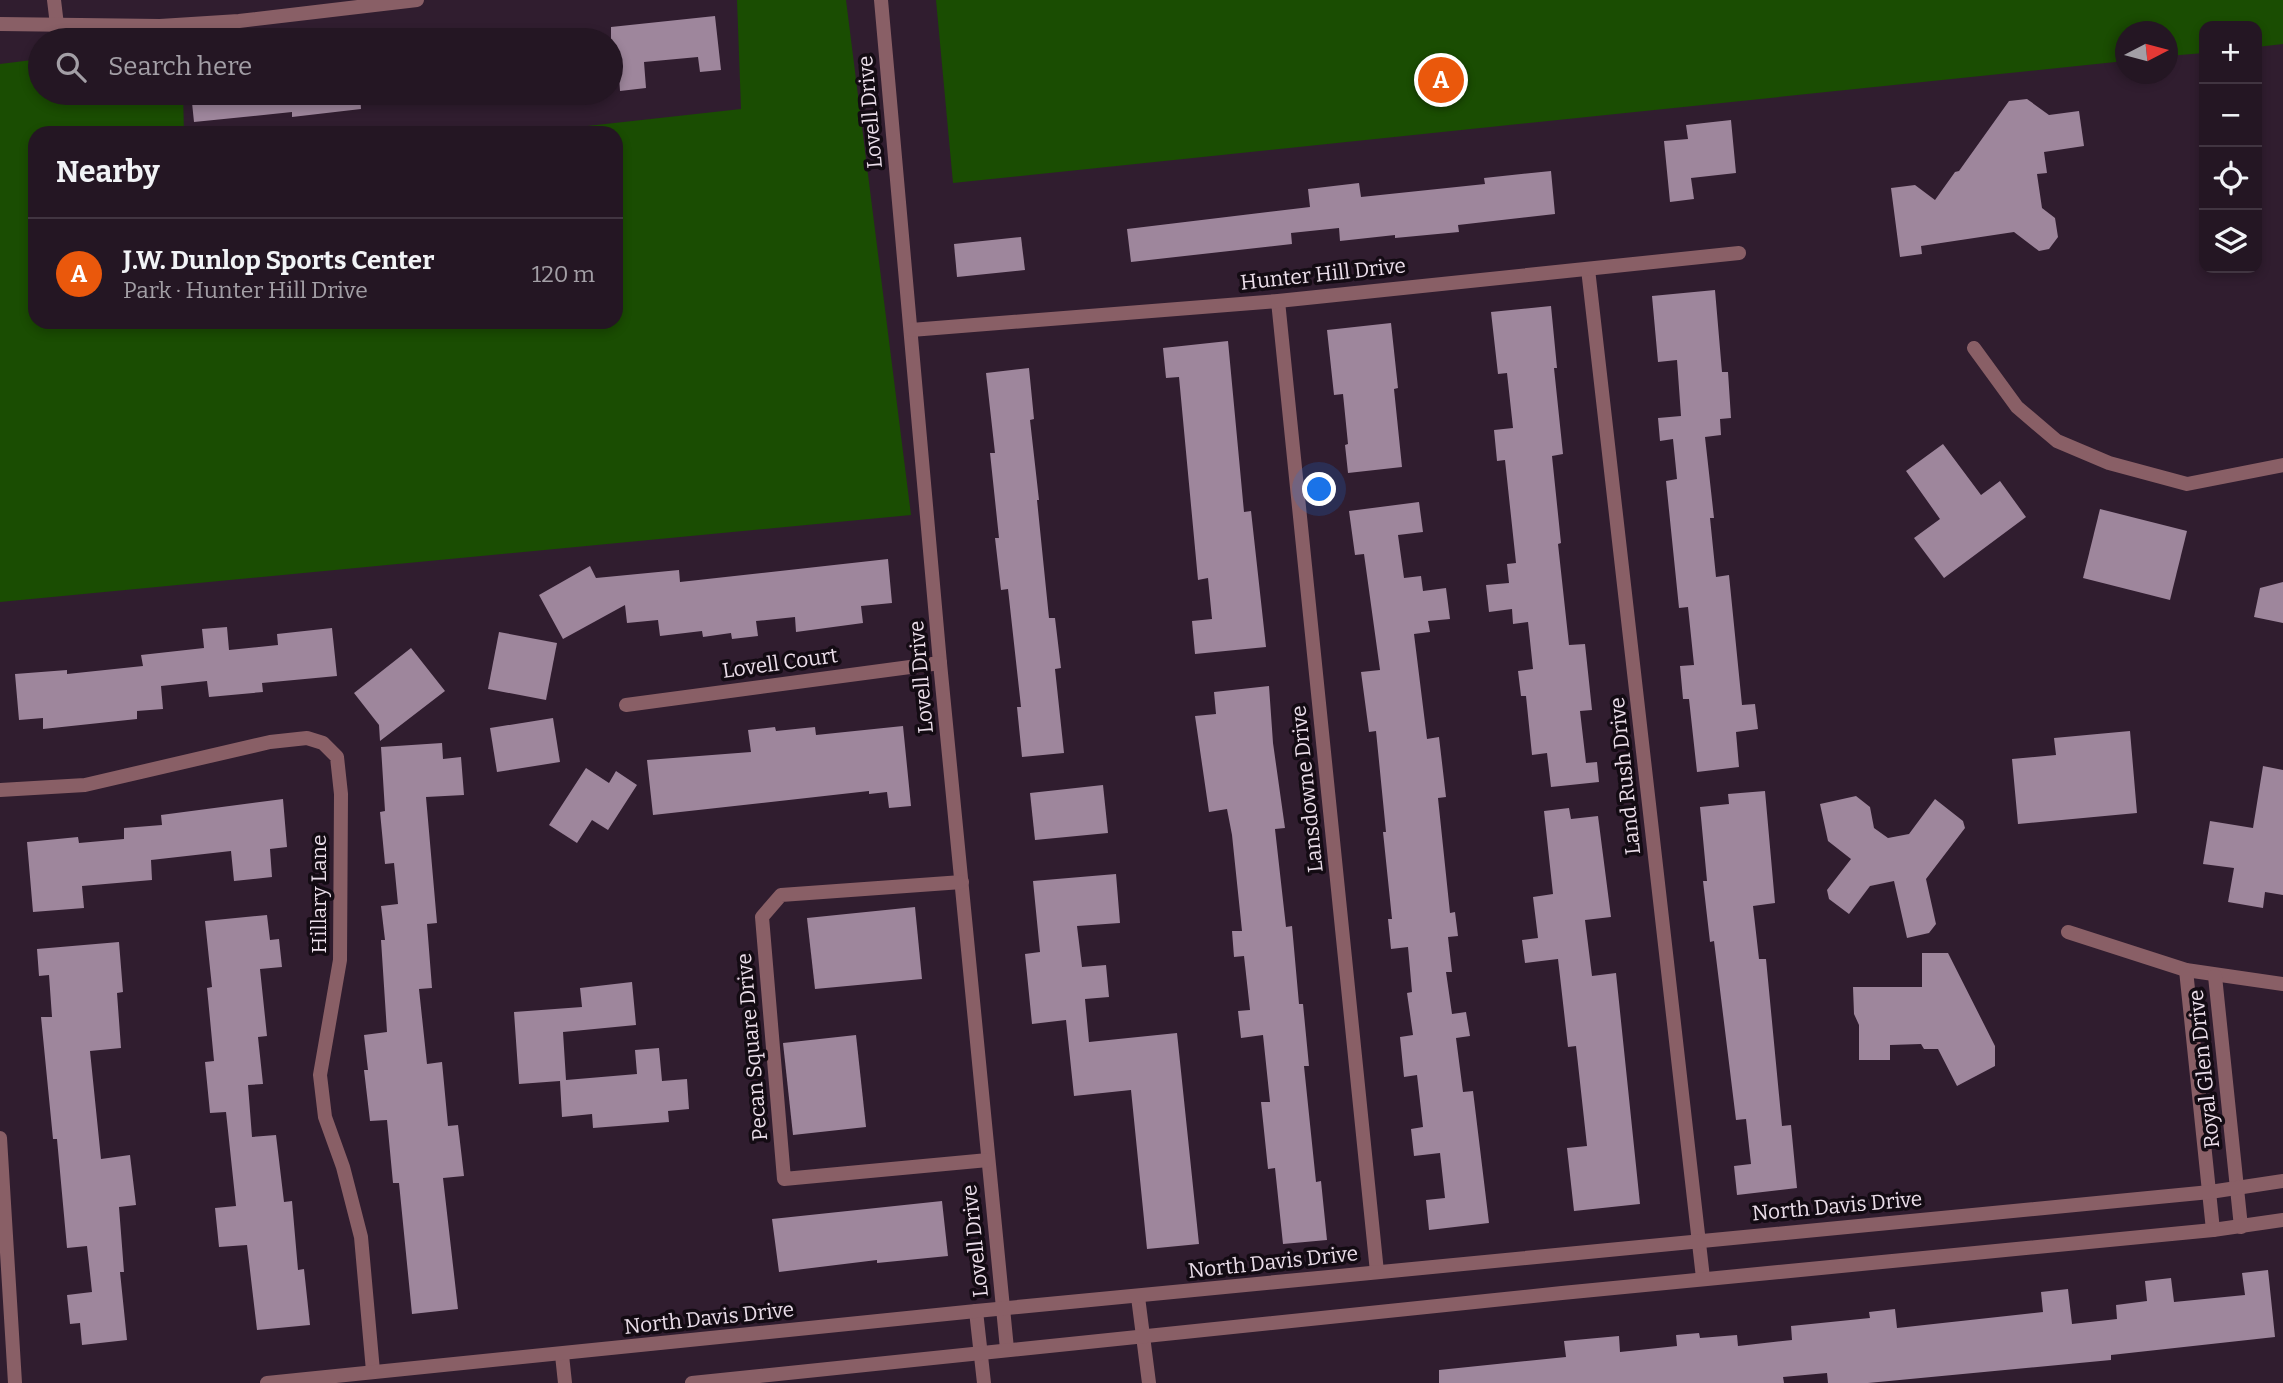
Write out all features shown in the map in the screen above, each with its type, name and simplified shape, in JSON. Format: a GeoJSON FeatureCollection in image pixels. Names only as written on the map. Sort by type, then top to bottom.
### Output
{"type":"FeatureCollection","features":[{"type":"Feature","properties":{"kind":"street"},"geometry":{"type":"LineString","coordinates":[[54,0],[57,25]]}},
{"type":"Feature","properties":{"kind":"street"},"geometry":{"type":"LineString","coordinates":[[0,24],[159,26],[239,21],[322,6],[418,0]]}},
{"type":"Feature","properties":{"kind":"street","name":"Lovell Drive"},"geometry":{"type":"LineString","coordinates":[[881,0],[940,663],[1007,1349]]}},
{"type":"Feature","properties":{"kind":"street","name":"Hunter Hill Drive"},"geometry":{"type":"LineString","coordinates":[[911,330],[1278,301],[1739,253]]}},
{"type":"Feature","properties":{"kind":"street","name":"Land Rush Drive"},"geometry":{"type":"LineString","coordinates":[[1588,268],[1703,1279]]}},
{"type":"Feature","properties":{"kind":"street","name":"Lansdowne Drive"},"geometry":{"type":"LineString","coordinates":[[1278,301],[1377,1272]]}},
{"type":"Feature","properties":{"kind":"street"},"geometry":{"type":"LineString","coordinates":[[1975,348],[2017,407],[2057,441],[2109,463],[2187,484],[2283,466]]}},
{"type":"Feature","properties":{"kind":"street","name":"Lovell Court"},"geometry":{"type":"LineString","coordinates":[[626,705],[940,663]]}},
{"type":"Feature","properties":{"kind":"street","name":"Hillary Lane"},"geometry":{"type":"LineString","coordinates":[[0,790],[85,785],[270,742],[307,738],[323,743],[337,757],[341,794],[340,960],[320,1075],[325,1117],[343,1167],[361,1237],[373,1371]]}},
{"type":"Feature","properties":{"kind":"street","name":"Pecan Square Drive"},"geometry":{"type":"LineString","coordinates":[[962,882],[781,895],[762,917],[784,1179],[988,1160]]}},
{"type":"Feature","properties":{"kind":"street"},"geometry":{"type":"LineString","coordinates":[[2068,932],[2186,970],[2215,976]]}},
{"type":"Feature","properties":{"kind":"street","name":"Royal Glen Drive"},"geometry":{"type":"LineString","coordinates":[[2186,970],[2213,1230]]}},
{"type":"Feature","properties":{"kind":"street","name":"Royal Glen Drive"},"geometry":{"type":"LineString","coordinates":[[2241,1227],[2215,976],[2283,984]]}},
{"type":"Feature","properties":{"kind":"street"},"geometry":{"type":"LineString","coordinates":[[0,1138],[15,1383]]}},
{"type":"Feature","properties":{"kind":"street","name":"North Davis Drive"},"geometry":{"type":"LineString","coordinates":[[267,1383],[976,1311],[2210,1192],[2283,1181]]}},
{"type":"Feature","properties":{"kind":"street"},"geometry":{"type":"LineString","coordinates":[[692,1383],[1143,1335],[2213,1230],[2283,1220]]}},
{"type":"Feature","properties":{"kind":"street"},"geometry":{"type":"LineString","coordinates":[[1138,1297],[1149,1383]]}},
{"type":"Feature","properties":{"kind":"street"},"geometry":{"type":"LineString","coordinates":[[976,1311],[984,1383]]}},
{"type":"Feature","properties":{"kind":"street"},"geometry":{"type":"LineString","coordinates":[[562,1355],[565,1383]]}},
{"type":"Feature","properties":{"kind":"green space"},"geometry":{"type":"Polygon","coordinates":[[[737,0],[846,0],[911,515],[0,602],[0,64],[28,60],[28,105],[183,105],[184,126],[28,126],[28,329],[623,329],[623,126],[587,126],[741,109],[737,0]]]}},
{"type":"Feature","properties":{"kind":"green space"},"geometry":{"type":"Polygon","coordinates":[[[936,0],[2283,0],[2283,44],[2262,46],[2262,21],[2199,21],[2199,53],[2178,55],[2178,21],[2115,21],[2115,62],[953,183],[936,0]]]}},
{"type":"Feature","properties":{"kind":"building"},"geometry":{"type":"Polygon","coordinates":[[[715,16],[721,70],[700,72],[698,57],[644,62],[646,88],[623,91],[623,28],[611,27],[715,16]]]}},
{"type":"Feature","properties":{"kind":"building"},"geometry":{"type":"Polygon","coordinates":[[[2027,99],[2049,115],[2079,111],[2084,146],[2044,152],[2047,173],[2037,174],[2042,208],[2055,218],[2058,237],[2049,249],[2039,251],[2014,232],[1921,246],[1922,254],[1900,257],[1891,188],[1915,185],[1935,200],[2009,101],[2027,99]]]}},
{"type":"Feature","properties":{"kind":"building"},"geometry":{"type":"Polygon","coordinates":[[[192,105],[361,105],[361,109],[292,117],[292,112],[194,122],[192,105]]]}},
{"type":"Feature","properties":{"kind":"building"},"geometry":{"type":"Polygon","coordinates":[[[1731,120],[1736,173],[1691,178],[1694,199],[1670,202],[1664,141],[1688,139],[1686,125],[1731,120]]]}},
{"type":"Feature","properties":{"kind":"building"},"geometry":{"type":"Polygon","coordinates":[[[1551,171],[1555,214],[1458,225],[1459,232],[1395,238],[1395,235],[1340,241],[1339,228],[1291,233],[1292,244],[1131,262],[1127,229],[1310,207],[1308,189],[1359,183],[1361,197],[1485,184],[1484,178],[1551,171]]]}},
{"type":"Feature","properties":{"kind":"building"},"geometry":{"type":"Polygon","coordinates":[[[1021,237],[1025,270],[957,277],[954,244],[1021,237]]]}},
{"type":"Feature","properties":{"kind":"building"},"geometry":{"type":"Polygon","coordinates":[[[1715,290],[1722,372],[1728,372],[1731,418],[1720,419],[1721,435],[1705,437],[1714,518],[1710,518],[1716,577],[1729,575],[1742,705],[1755,704],[1758,729],[1736,732],[1739,767],[1697,772],[1689,699],[1683,699],[1680,666],[1694,665],[1688,607],[1679,608],[1666,481],[1677,479],[1673,439],[1660,441],[1658,418],[1681,416],[1677,360],[1658,362],[1652,296],[1715,290]]]}},
{"type":"Feature","properties":{"kind":"building"},"geometry":{"type":"Polygon","coordinates":[[[1551,306],[1563,454],[1552,456],[1561,543],[1558,544],[1569,645],[1585,644],[1592,710],[1580,711],[1586,763],[1597,762],[1599,782],[1551,787],[1547,753],[1532,755],[1526,696],[1521,696],[1518,671],[1533,669],[1528,622],[1513,624],[1512,609],[1489,612],[1486,585],[1509,583],[1507,564],[1516,563],[1505,460],[1497,461],[1494,430],[1513,428],[1507,373],[1498,374],[1491,312],[1551,306]]]}},
{"type":"Feature","properties":{"kind":"building"},"geometry":{"type":"Polygon","coordinates":[[[1391,323],[1402,467],[1348,473],[1343,394],[1334,395],[1327,330],[1391,323]]]}},
{"type":"Feature","properties":{"kind":"building"},"geometry":{"type":"Polygon","coordinates":[[[1228,341],[1244,512],[1251,511],[1266,647],[1195,654],[1192,621],[1212,619],[1208,578],[1198,580],[1179,377],[1166,378],[1163,348],[1228,341]]]}},
{"type":"Feature","properties":{"kind":"building"},"geometry":{"type":"Polygon","coordinates":[[[1029,368],[1034,419],[1030,420],[1049,618],[1055,618],[1061,668],[1055,669],[1064,753],[1022,757],[1017,707],[1021,707],[1008,589],[1001,590],[995,538],[999,538],[990,453],[995,453],[986,373],[1029,368]]]}},
{"type":"Feature","properties":{"kind":"building"},"geometry":{"type":"Polygon","coordinates":[[[1943,444],[1981,495],[2000,481],[2026,517],[1944,578],[1914,538],[1940,519],[1906,471],[1943,444]]]}},
{"type":"Feature","properties":{"kind":"building"},"geometry":{"type":"Polygon","coordinates":[[[1419,502],[1423,532],[1398,535],[1404,578],[1421,576],[1423,591],[1446,588],[1450,619],[1428,621],[1430,632],[1414,634],[1427,739],[1439,737],[1446,797],[1438,798],[1450,913],[1455,912],[1458,936],[1448,937],[1452,972],[1446,972],[1452,1014],[1466,1012],[1470,1036],[1456,1038],[1463,1092],[1473,1091],[1489,1223],[1429,1230],[1426,1200],[1445,1198],[1440,1153],[1414,1156],[1411,1129],[1423,1127],[1417,1075],[1404,1077],[1400,1037],[1413,1035],[1407,993],[1412,992],[1408,947],[1391,949],[1388,919],[1392,919],[1376,731],[1369,732],[1361,672],[1380,670],[1364,554],[1355,555],[1349,511],[1419,502]]]}},
{"type":"Feature","properties":{"kind":"building"},"geometry":{"type":"Polygon","coordinates":[[[2100,509],[2187,531],[2170,600],[2083,578],[2100,509]]]}},
{"type":"Feature","properties":{"kind":"building"},"geometry":{"type":"Polygon","coordinates":[[[888,559],[892,603],[861,606],[863,623],[796,632],[795,617],[756,621],[758,636],[732,639],[731,633],[703,637],[702,631],[660,636],[658,620],[627,623],[625,605],[563,639],[539,595],[590,566],[596,578],[679,570],[680,582],[888,559]]]}},
{"type":"Feature","properties":{"kind":"building"},"geometry":{"type":"Polygon","coordinates":[[[2283,582],[2283,623],[2254,617],[2260,588],[2283,582]]]}},
{"type":"Feature","properties":{"kind":"building"},"geometry":{"type":"Polygon","coordinates":[[[227,627],[229,650],[278,645],[277,634],[332,628],[337,676],[262,683],[263,692],[209,697],[207,681],[161,686],[163,709],[137,711],[137,719],[43,729],[43,718],[19,720],[15,674],[67,670],[67,674],[143,666],[141,655],[204,648],[202,629],[227,627]]]}},
{"type":"Feature","properties":{"kind":"building"},"geometry":{"type":"Polygon","coordinates":[[[499,632],[557,643],[546,700],[488,689],[499,632]]]}},
{"type":"Feature","properties":{"kind":"building"},"geometry":{"type":"Polygon","coordinates":[[[411,648],[445,691],[380,741],[379,725],[354,693],[411,648]]]}},
{"type":"Feature","properties":{"kind":"building"},"geometry":{"type":"Polygon","coordinates":[[[1269,686],[1273,743],[1285,828],[1275,829],[1286,927],[1292,926],[1299,1004],[1303,1004],[1309,1066],[1304,1066],[1316,1182],[1321,1181],[1327,1240],[1283,1244],[1275,1168],[1268,1169],[1261,1102],[1270,1102],[1263,1035],[1241,1038],[1238,1011],[1250,1010],[1244,956],[1234,957],[1232,931],[1242,931],[1232,835],[1227,809],[1209,812],[1195,716],[1216,714],[1214,692],[1269,686]]]}},
{"type":"Feature","properties":{"kind":"building"},"geometry":{"type":"Polygon","coordinates":[[[553,718],[560,762],[497,772],[490,728],[553,718]]]}},
{"type":"Feature","properties":{"kind":"building"},"geometry":{"type":"Polygon","coordinates":[[[903,726],[911,806],[889,808],[887,792],[869,794],[869,791],[653,815],[647,760],[751,752],[748,730],[775,727],[776,731],[815,727],[816,735],[903,726]]]}},
{"type":"Feature","properties":{"kind":"building"},"geometry":{"type":"Polygon","coordinates":[[[2130,731],[2137,813],[2018,824],[2012,759],[2056,755],[2054,738],[2130,731]]]}},
{"type":"Feature","properties":{"kind":"building"},"geometry":{"type":"Polygon","coordinates":[[[442,743],[443,759],[461,757],[464,795],[426,797],[437,923],[427,924],[432,988],[419,989],[427,1064],[442,1062],[448,1126],[458,1125],[464,1176],[443,1178],[458,1309],[412,1314],[399,1183],[393,1183],[387,1120],[370,1121],[364,1070],[368,1070],[364,1035],[387,1032],[381,940],[385,940],[381,906],[398,904],[394,863],[385,864],[380,812],[385,811],[381,747],[442,743]]]}},
{"type":"Feature","properties":{"kind":"building"},"geometry":{"type":"Polygon","coordinates":[[[2263,766],[2283,770],[2283,895],[2265,892],[2263,908],[2228,902],[2234,868],[2203,864],[2210,821],[2253,828],[2263,766]]]}},
{"type":"Feature","properties":{"kind":"building"},"geometry":{"type":"Polygon","coordinates":[[[586,768],[609,783],[616,771],[637,785],[608,830],[592,820],[577,843],[549,825],[586,768]]]}},
{"type":"Feature","properties":{"kind":"building"},"geometry":{"type":"Polygon","coordinates":[[[1103,785],[1108,833],[1035,840],[1030,793],[1103,785]]]}},
{"type":"Feature","properties":{"kind":"building"},"geometry":{"type":"Polygon","coordinates":[[[1765,791],[1775,903],[1753,906],[1759,959],[1766,959],[1782,1126],[1791,1125],[1797,1188],[1737,1195],[1734,1166],[1751,1164],[1746,1119],[1736,1120],[1714,941],[1710,942],[1703,881],[1707,881],[1700,807],[1729,804],[1728,794],[1765,791]]]}},
{"type":"Feature","properties":{"kind":"building"},"geometry":{"type":"Polygon","coordinates":[[[1856,796],[1870,807],[1874,828],[1888,838],[1909,834],[1935,799],[1963,821],[1965,828],[1926,879],[1936,924],[1929,933],[1907,938],[1894,881],[1870,886],[1849,914],[1829,899],[1827,890],[1851,859],[1828,841],[1820,804],[1856,796]]]}},
{"type":"Feature","properties":{"kind":"building"},"geometry":{"type":"Polygon","coordinates":[[[283,799],[287,847],[270,849],[272,877],[234,881],[231,851],[151,860],[152,880],[82,886],[84,908],[33,912],[27,842],[78,837],[79,843],[124,839],[124,828],[162,825],[161,815],[283,799]]]}},
{"type":"Feature","properties":{"kind":"building"},"geometry":{"type":"Polygon","coordinates":[[[1569,808],[1571,819],[1598,816],[1611,917],[1585,920],[1592,976],[1616,973],[1640,1204],[1574,1211],[1567,1148],[1587,1146],[1576,1046],[1568,1047],[1558,959],[1525,963],[1522,940],[1538,938],[1533,897],[1553,894],[1544,811],[1569,808]]]}},
{"type":"Feature","properties":{"kind":"building"},"geometry":{"type":"Polygon","coordinates":[[[1116,874],[1120,923],[1077,926],[1082,967],[1106,965],[1109,997],[1085,999],[1089,1042],[1177,1033],[1199,1244],[1147,1249],[1131,1090],[1074,1096],[1066,1020],[1032,1024],[1025,954],[1040,952],[1033,881],[1116,874]]]}},
{"type":"Feature","properties":{"kind":"building"},"geometry":{"type":"Polygon","coordinates":[[[915,907],[922,979],[815,989],[807,918],[915,907]]]}},
{"type":"Feature","properties":{"kind":"building"},"geometry":{"type":"Polygon","coordinates":[[[267,915],[270,940],[279,939],[282,967],[260,969],[267,1036],[258,1037],[263,1084],[248,1085],[252,1137],[276,1135],[284,1202],[292,1201],[298,1270],[304,1269],[310,1325],[257,1330],[247,1245],[219,1247],[215,1208],[236,1206],[226,1112],[210,1113],[205,1062],[214,1061],[207,988],[212,987],[205,921],[267,915]]]}},
{"type":"Feature","properties":{"kind":"building"},"geometry":{"type":"Polygon","coordinates":[[[119,942],[123,992],[117,993],[121,1048],[90,1051],[101,1159],[130,1155],[136,1205],[119,1207],[124,1272],[120,1272],[127,1340],[82,1345],[80,1323],[70,1324],[67,1295],[92,1292],[87,1246],[67,1248],[57,1139],[53,1139],[41,1017],[52,1017],[49,975],[39,976],[37,949],[119,942]]]}},
{"type":"Feature","properties":{"kind":"building"},"geometry":{"type":"Polygon","coordinates":[[[1922,953],[1948,953],[1995,1046],[1995,1066],[1957,1086],[1938,1049],[1924,1049],[1921,1044],[1890,1045],[1890,1060],[1859,1060],[1859,1025],[1854,1014],[1853,987],[1922,987],[1922,953]]]}},
{"type":"Feature","properties":{"kind":"building"},"geometry":{"type":"Polygon","coordinates":[[[632,982],[636,1025],[563,1032],[566,1080],[637,1074],[635,1050],[659,1048],[662,1081],[687,1079],[689,1109],[668,1111],[669,1122],[593,1128],[592,1114],[562,1117],[560,1081],[519,1084],[514,1012],[582,1007],[580,988],[632,982]]]}},
{"type":"Feature","properties":{"kind":"building"},"geometry":{"type":"Polygon","coordinates":[[[856,1035],[866,1127],[793,1135],[783,1043],[856,1035]]]}},
{"type":"Feature","properties":{"kind":"building"},"geometry":{"type":"Polygon","coordinates":[[[942,1201],[948,1256],[877,1263],[877,1260],[779,1272],[772,1219],[942,1201]]]}},
{"type":"Feature","properties":{"kind":"building"},"geometry":{"type":"Polygon","coordinates":[[[2268,1270],[2275,1337],[2111,1355],[2111,1360],[1868,1383],[1828,1383],[1827,1373],[1783,1377],[1784,1383],[1439,1383],[1439,1370],[1566,1357],[1564,1341],[1619,1336],[1620,1352],[1677,1346],[1676,1335],[1699,1333],[1700,1338],[1737,1335],[1738,1346],[1792,1340],[1791,1326],[1870,1318],[1869,1312],[1895,1309],[1897,1328],[2043,1312],[2041,1292],[2068,1289],[2072,1324],[2117,1319],[2116,1305],[2147,1301],[2145,1281],[2171,1278],[2174,1302],[2245,1295],[2242,1273],[2268,1270]]]}},
{"type":"Feature","properties":{"kind":"place","name":"J.W. Dunlop Sports Center"},"geometry":{"type":"Point","coordinates":[1441,80]}}]}
